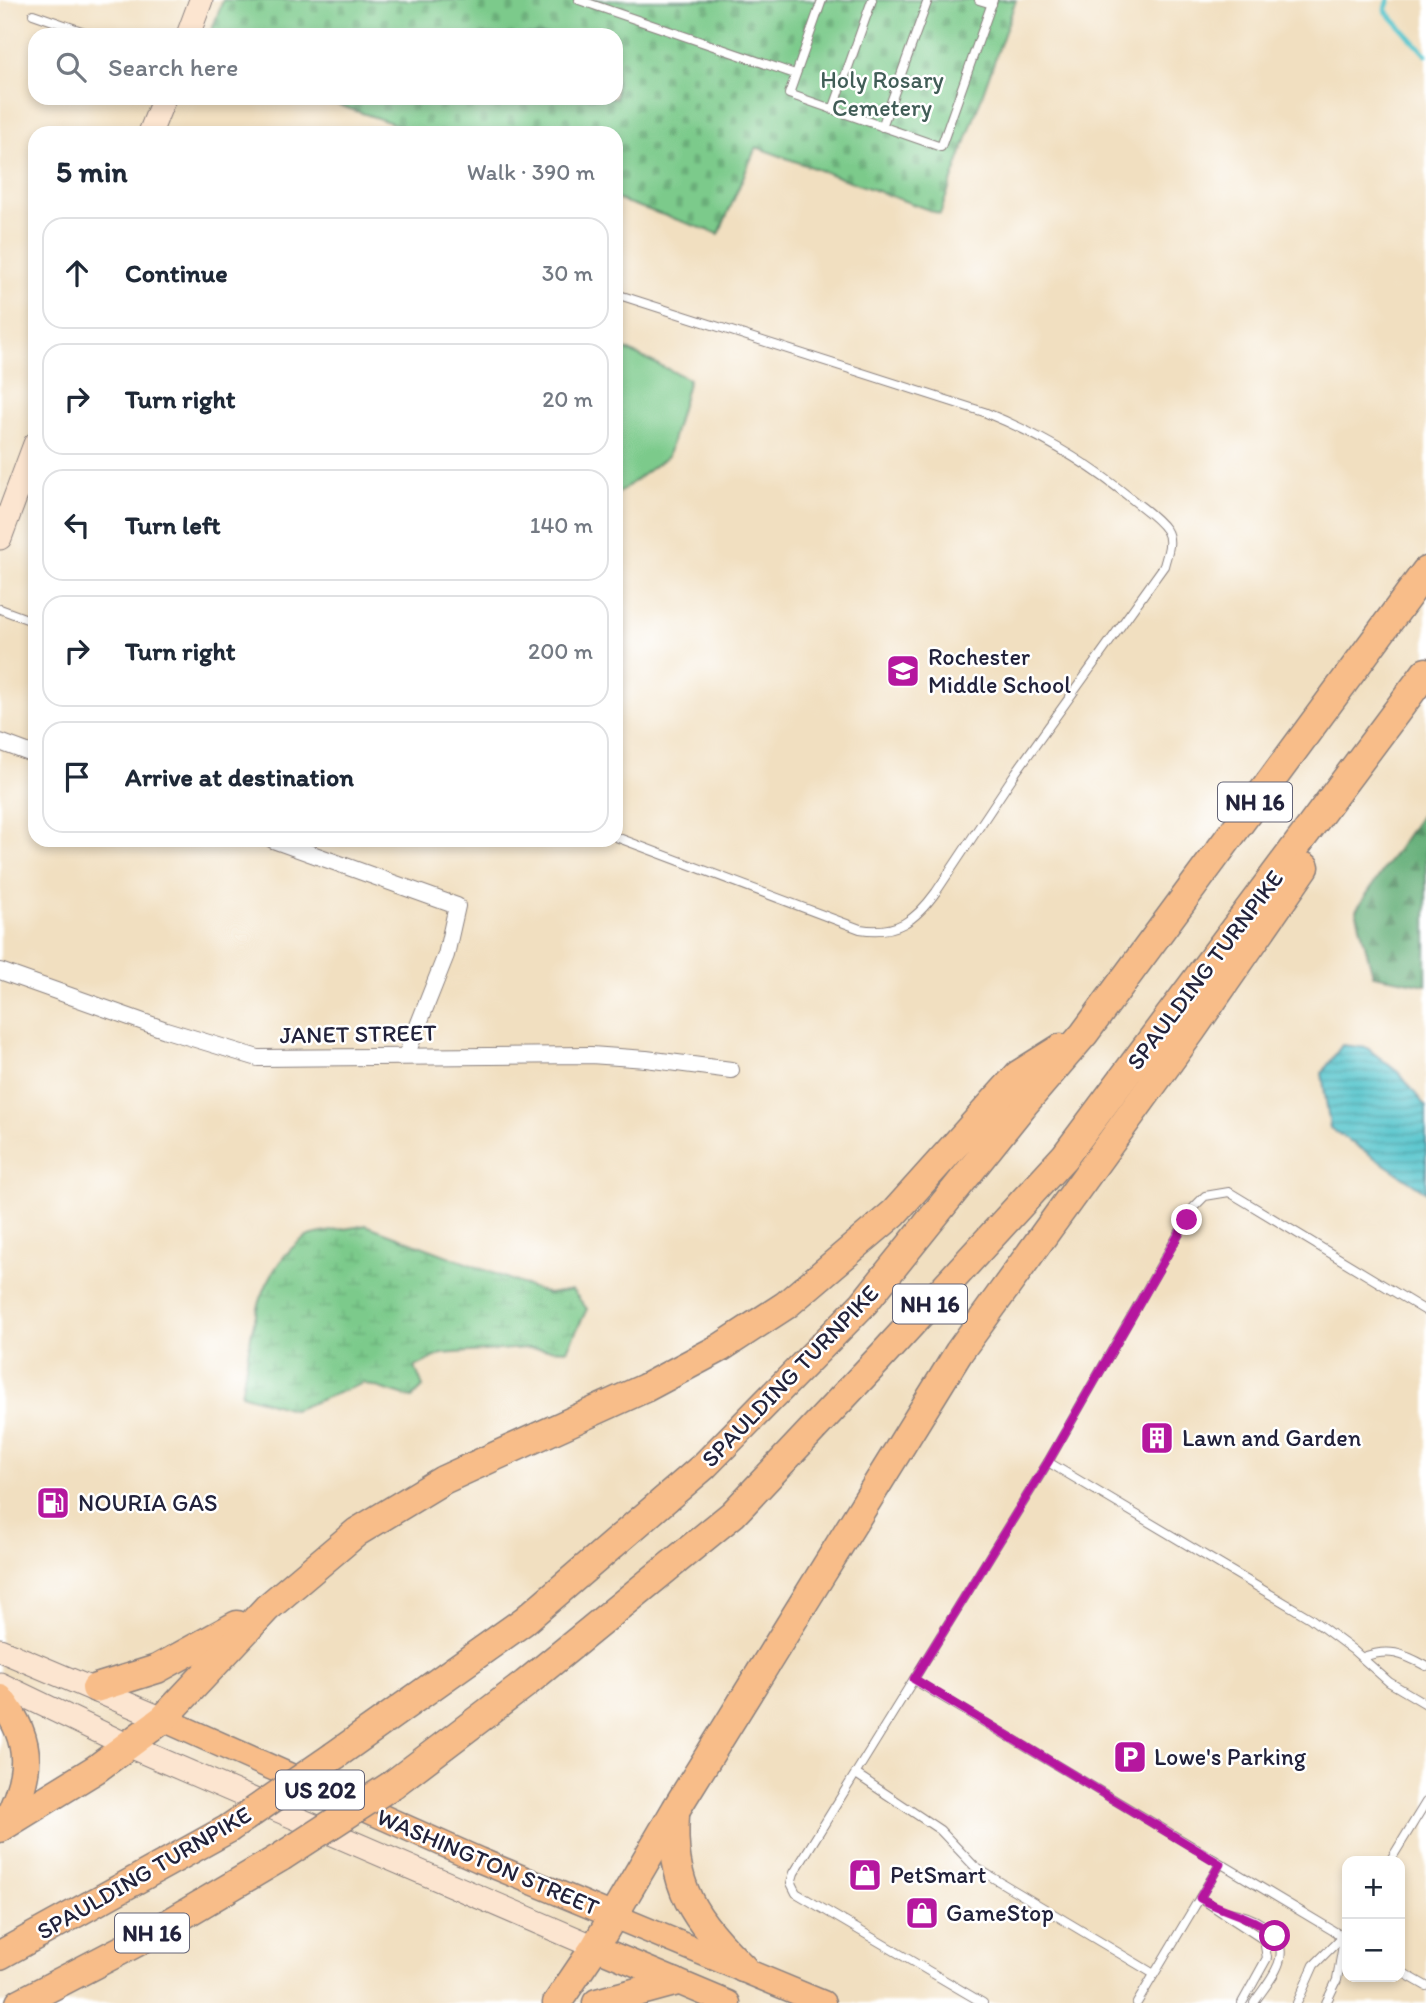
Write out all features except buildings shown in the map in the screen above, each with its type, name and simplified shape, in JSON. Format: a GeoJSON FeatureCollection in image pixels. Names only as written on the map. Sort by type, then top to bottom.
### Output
{"type":"FeatureCollection","features":[{"type":"Feature","properties":{"kind":"highway","name":"SPAULDING TURNPIKE"},"geometry":{"type":"LineString","coordinates":[[0,1955],[228,1829],[334,1756],[524,1621],[704,1466],[864,1303],[1024,1104],[1084,1034],[1426,571]]}},
{"type":"Feature","properties":{"kind":"highway","name":"SPAULDING TURNPIKE"},"geometry":{"type":"LineString","coordinates":[[20,2003],[139,1941],[281,1857],[392,1785],[525,1684],[733,1514],[1065,1156],[1200,979],[1426,672]]}},
{"type":"Feature","properties":{"kind":"highway"},"geometry":{"type":"LineString","coordinates":[[556,2003],[595,1947],[676,1809],[952,1362],[1192,1030],[1315,852],[1378,736]]}},
{"type":"Feature","properties":{"kind":"highway"},"geometry":{"type":"LineString","coordinates":[[3,1826],[129,1746],[163,1719],[267,1608],[357,1532],[417,1495],[645,1388],[720,1348],[786,1305],[894,1213],[1018,1075],[1084,1034]]}},
{"type":"Feature","properties":{"kind":"highway"},"geometry":{"type":"LineString","coordinates":[[96,1689],[157,1669],[267,1608]]}},
{"type":"Feature","properties":{"kind":"highway"},"geometry":{"type":"LineString","coordinates":[[0,1699],[21,1731],[26,1767],[18,1802],[3,1826]]}},
{"type":"Feature","properties":{"kind":"highway"},"geometry":{"type":"LineString","coordinates":[[676,1809],[673,1849],[686,1898],[712,1935],[743,1968]]}},
{"type":"Feature","properties":{"kind":"highway"},"geometry":{"type":"LineString","coordinates":[[597,2003],[674,1982]]}},
{"type":"Feature","properties":{"kind":"main road"},"geometry":{"type":"LineString","coordinates":[[191,28],[201,0]]}},
{"type":"Feature","properties":{"kind":"main road"},"geometry":{"type":"LineString","coordinates":[[153,126],[161,105]]}},
{"type":"Feature","properties":{"kind":"main road"},"geometry":{"type":"LineString","coordinates":[[0,538],[28,463]]}},
{"type":"Feature","properties":{"kind":"main road","name":"WASHINGTON STREET"},"geometry":{"type":"LineString","coordinates":[[0,1650],[96,1689],[422,1835],[823,2003]]}},
{"type":"Feature","properties":{"kind":"main road","name":"WASHINGTON STREET"},"geometry":{"type":"LineString","coordinates":[[0,1684],[129,1746],[674,1982],[729,2003]]}},
{"type":"Feature","properties":{"kind":"street"},"geometry":{"type":"LineString","coordinates":[[0,742],[28,752]]}},
{"type":"Feature","properties":{"kind":"street"},"geometry":{"type":"LineString","coordinates":[[293,847],[457,906],[446,955],[406,1056]]}},
{"type":"Feature","properties":{"kind":"street","name":"JANET STREET"},"geometry":{"type":"LineString","coordinates":[[0,971],[166,1030],[258,1058],[298,1060],[406,1056],[591,1055],[731,1070]]}},
{"type":"Feature","properties":{"kind":"lane"},"geometry":{"type":"LineString","coordinates":[[579,0],[795,74]]}},
{"type":"Feature","properties":{"kind":"lane"},"geometry":{"type":"LineString","coordinates":[[822,0],[789,94],[941,147],[993,2],[979,0]]}},
{"type":"Feature","properties":{"kind":"lane"},"geometry":{"type":"LineString","coordinates":[[833,110],[872,0]]}},
{"type":"Feature","properties":{"kind":"lane"},"geometry":{"type":"LineString","coordinates":[[882,127],[928,0]]}},
{"type":"Feature","properties":{"kind":"lane"},"geometry":{"type":"LineString","coordinates":[[33,14],[73,28]]}},
{"type":"Feature","properties":{"kind":"lane"},"geometry":{"type":"LineString","coordinates":[[623,296],[984,412],[1027,429],[1095,471],[1145,510],[1167,531],[1170,545],[1164,566],[1016,772],[936,892],[924,909],[900,928],[877,932],[860,929],[623,839]]}},
{"type":"Feature","properties":{"kind":"lane"},"geometry":{"type":"LineString","coordinates":[[0,609],[28,619]]}},
{"type":"Feature","properties":{"kind":"lane"},"geometry":{"type":"LineString","coordinates":[[983,2003],[796,1893],[791,1883],[794,1873],[1048,1462],[1194,1207],[1205,1196],[1229,1192],[1426,1311]]}},
{"type":"Feature","properties":{"kind":"lane"},"geometry":{"type":"LineString","coordinates":[[1048,1462],[1310,1618],[1363,1657],[1389,1682],[1426,1704]]}},
{"type":"Feature","properties":{"kind":"lane"},"geometry":{"type":"LineString","coordinates":[[1363,1657],[1386,1651],[1399,1652],[1426,1666]]}},
{"type":"Feature","properties":{"kind":"lane"},"geometry":{"type":"LineString","coordinates":[[914,1679],[1220,1864],[1342,1934]]}},
{"type":"Feature","properties":{"kind":"lane"},"geometry":{"type":"LineString","coordinates":[[856,1773],[940,1830],[975,1867],[1154,1974]]}},
{"type":"Feature","properties":{"kind":"lane"},"geometry":{"type":"LineString","coordinates":[[1393,1856],[1426,1802]]}},
{"type":"Feature","properties":{"kind":"lane"},"geometry":{"type":"LineString","coordinates":[[1137,2003],[1220,1864]]}},
{"type":"Feature","properties":{"kind":"lane"},"geometry":{"type":"LineString","coordinates":[[1200,1898],[1257,1933],[1267,1949],[1264,1966],[1242,2003]]}},
{"type":"Feature","properties":{"kind":"lane"},"geometry":{"type":"LineString","coordinates":[[1222,1911],[1253,1919],[1279,1942],[1280,1959],[1254,2003]]}},
{"type":"Feature","properties":{"kind":"lane"},"geometry":{"type":"LineString","coordinates":[[1297,2003],[1314,1965],[1342,1940]]}},
{"type":"Feature","properties":{"kind":"lane"},"geometry":{"type":"LineString","coordinates":[[1326,2003],[1337,1980],[1342,1956]]}},
{"type":"Feature","properties":{"kind":"lane"},"geometry":{"type":"LineString","coordinates":[[1405,1973],[1426,1986]]}},
{"type":"Feature","properties":{"kind":"green space","name":"Holy Rosary Cemetery"},"geometry":{"type":"Polygon","coordinates":[[[223,0],[1016,0],[940,214],[756,147],[719,234],[623,201],[623,126],[400,126],[339,105],[623,105],[623,28],[213,28],[223,0]]]}},
{"type":"Feature","properties":{"kind":"green space"},"geometry":{"type":"Polygon","coordinates":[[[623,348],[689,379],[668,456],[623,490],[623,348]]]}},
{"type":"Feature","properties":{"kind":"green space"},"geometry":{"type":"Polygon","coordinates":[[[1426,807],[1426,985],[1373,975],[1356,910],[1426,807]]]}},
{"type":"Feature","properties":{"kind":"green space"},"geometry":{"type":"Polygon","coordinates":[[[366,1225],[548,1294],[572,1290],[587,1309],[567,1350],[526,1348],[441,1354],[415,1367],[423,1387],[412,1398],[363,1383],[294,1410],[241,1394],[257,1310],[274,1271],[303,1239],[366,1225]]]}},
{"type":"Feature","properties":{"kind":"water"},"geometry":{"type":"Polygon","coordinates":[[[1342,1045],[1367,1048],[1399,1073],[1426,1107],[1426,1192],[1330,1128],[1322,1073],[1342,1045]]]}},
{"type":"Feature","properties":{"kind":"waterway"},"geometry":{"type":"LineString","coordinates":[[1389,0],[1385,10],[1426,55]]}},
{"type":"Feature","properties":{"kind":"place","name":"Rochester Middle School"},"geometry":{"type":"Point","coordinates":[903,671]}},
{"type":"Feature","properties":{"kind":"place","name":"Lawn and Garden"},"geometry":{"type":"Point","coordinates":[1157,1438]}},
{"type":"Feature","properties":{"kind":"place","name":"NOURIA GAS"},"geometry":{"type":"Point","coordinates":[53,1503]}},
{"type":"Feature","properties":{"kind":"place","name":"Lowe's Parking"},"geometry":{"type":"Point","coordinates":[1130,1757]}},
{"type":"Feature","properties":{"kind":"place","name":"PetSmart"},"geometry":{"type":"Point","coordinates":[865,1875]}},
{"type":"Feature","properties":{"kind":"place","name":"GameStop"},"geometry":{"type":"Point","coordinates":[922,1913]}},
{"type":"Feature","properties":{"kind":"route"},"geometry":{"type":"LineString","coordinates":[[1187,1220],[1048,1462],[914,1679],[1220,1864],[1200,1898],[1222,1911],[1239,1913],[1253,1919],[1275,1936]]}}]}
